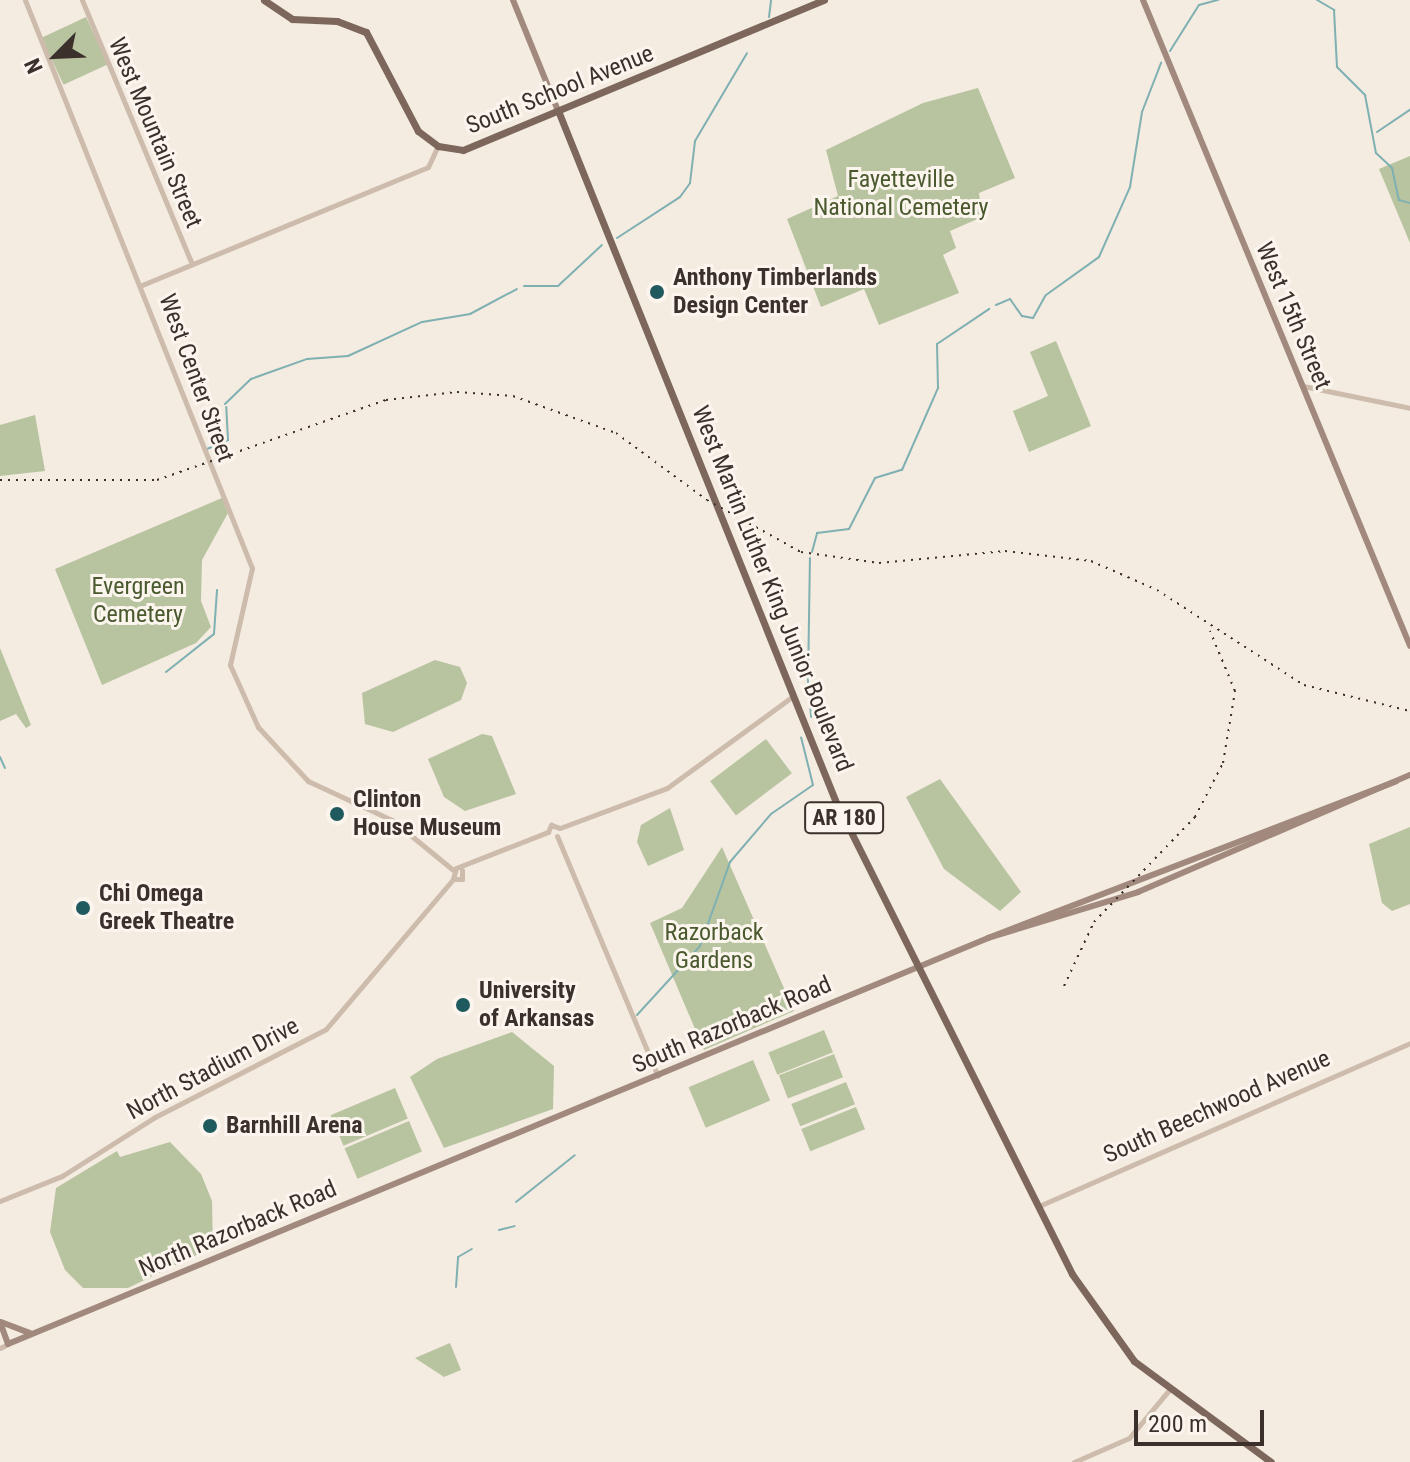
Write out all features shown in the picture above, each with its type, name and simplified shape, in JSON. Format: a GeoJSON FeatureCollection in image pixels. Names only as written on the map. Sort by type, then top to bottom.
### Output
{"type":"FeatureCollection","features":[{"type":"Feature","properties":{"kind":"main road"},"geometry":{"type":"LineString","coordinates":[[264,0],[292,19],[337,21],[366,32],[410,119],[438,146]]}},
{"type":"Feature","properties":{"kind":"main road","name":"West Martin Luther King Junior Boulevard"},"geometry":{"type":"LineString","coordinates":[[513,0],[835,800],[1098,1320],[1169,1390],[1271,1462]]}},
{"type":"Feature","properties":{"kind":"main road","name":"South School Avenue"},"geometry":{"type":"LineString","coordinates":[[438,146],[471,149],[824,0]]}},
{"type":"Feature","properties":{"kind":"main road","name":"West 15th Street"},"geometry":{"type":"LineString","coordinates":[[1143,0],[1410,646]]}},
{"type":"Feature","properties":{"kind":"main road","name":"South Razorback Road"},"geometry":{"type":"LineString","coordinates":[[490,1144],[988,938],[1410,775]]}},
{"type":"Feature","properties":{"kind":"main road","name":"North Razorback Road"},"geometry":{"type":"LineString","coordinates":[[8,1344],[490,1144]]}},
{"type":"Feature","properties":{"kind":"main road"},"geometry":{"type":"LineString","coordinates":[[0,1321],[12,1331],[37,1332]]}},
{"type":"Feature","properties":{"kind":"main road"},"geometry":{"type":"LineString","coordinates":[[0,1321],[8,1344]]}},
{"type":"Feature","properties":{"kind":"street","name":"West Center Street"},"geometry":{"type":"LineString","coordinates":[[25,0],[142,285],[252,568],[230,665],[262,737],[308,781],[392,820],[453,870]]}},
{"type":"Feature","properties":{"kind":"street","name":"West Mountain Street"},"geometry":{"type":"LineString","coordinates":[[82,0],[86,17],[192,264]]}},
{"type":"Feature","properties":{"kind":"street","name":"South School Avenue"},"geometry":{"type":"LineString","coordinates":[[142,285],[428,167],[438,146]]}},
{"type":"Feature","properties":{"kind":"street"},"geometry":{"type":"LineString","coordinates":[[1303,386],[1410,408]]}},
{"type":"Feature","properties":{"kind":"street"},"geometry":{"type":"LineString","coordinates":[[453,879],[453,870],[462,870],[548,832],[551,825],[560,828],[667,788],[795,695]]}},
{"type":"Feature","properties":{"kind":"street"},"geometry":{"type":"LineString","coordinates":[[557,836],[560,828]]}},
{"type":"Feature","properties":{"kind":"street"},"geometry":{"type":"LineString","coordinates":[[548,832],[557,836],[658,1076]]}},
{"type":"Feature","properties":{"kind":"street","name":"North Stadium Drive"},"geometry":{"type":"LineString","coordinates":[[0,1201],[62,1176],[147,1121],[326,1029],[409,926],[453,879],[462,879],[462,870]]}},
{"type":"Feature","properties":{"kind":"street","name":"South Beechwood Avenue"},"geometry":{"type":"LineString","coordinates":[[1039,1206],[1410,1043]]}},
{"type":"Feature","properties":{"kind":"street","name":"North Razorback Road"},"geometry":{"type":"LineString","coordinates":[[0,1348],[8,1344]]}},
{"type":"Feature","properties":{"kind":"street"},"geometry":{"type":"LineString","coordinates":[[1074,1462],[1129,1438],[1169,1390]]}},
{"type":"Feature","properties":{"kind":"green space"},"geometry":{"type":"Polygon","coordinates":[[[86,17],[108,64],[64,85],[42,38],[86,17]]]}},
{"type":"Feature","properties":{"kind":"green space","name":"Fayetteville National Cemetery"},"geometry":{"type":"Polygon","coordinates":[[[978,88],[1015,178],[979,193],[982,217],[950,231],[956,248],[943,255],[959,293],[879,325],[864,289],[821,307],[787,219],[838,196],[826,150],[923,103],[978,88]]]}},
{"type":"Feature","properties":{"kind":"green space"},"geometry":{"type":"Polygon","coordinates":[[[1410,156],[1410,243],[1379,169],[1410,156]]]}},
{"type":"Feature","properties":{"kind":"green space"},"geometry":{"type":"Polygon","coordinates":[[[1056,341],[1091,426],[1029,452],[1013,411],[1048,396],[1030,352],[1056,341]]]}},
{"type":"Feature","properties":{"kind":"green space"},"geometry":{"type":"Polygon","coordinates":[[[35,415],[45,471],[0,476],[0,425],[35,415]]]}},
{"type":"Feature","properties":{"kind":"green space","name":"Evergreen Cemetery"},"geometry":{"type":"Polygon","coordinates":[[[222,498],[228,513],[202,560],[201,601],[211,627],[196,643],[102,685],[55,569],[222,498]]]}},
{"type":"Feature","properties":{"kind":"green space"},"geometry":{"type":"Polygon","coordinates":[[[0,648],[31,725],[26,728],[16,714],[0,721],[0,648]]]}},
{"type":"Feature","properties":{"kind":"green space"},"geometry":{"type":"Polygon","coordinates":[[[435,660],[460,667],[467,683],[461,700],[393,732],[365,724],[362,693],[435,660]]]}},
{"type":"Feature","properties":{"kind":"green space"},"geometry":{"type":"Polygon","coordinates":[[[482,734],[492,736],[516,794],[465,811],[444,797],[428,759],[482,734]]]}},
{"type":"Feature","properties":{"kind":"green space"},"geometry":{"type":"Polygon","coordinates":[[[766,739],[792,773],[736,815],[710,781],[766,739]]]}},
{"type":"Feature","properties":{"kind":"green space"},"geometry":{"type":"Polygon","coordinates":[[[940,779],[1021,892],[1000,911],[944,869],[906,797],[940,779]]]}},
{"type":"Feature","properties":{"kind":"green space"},"geometry":{"type":"Polygon","coordinates":[[[670,808],[684,850],[648,866],[637,842],[641,825],[670,808]]]}},
{"type":"Feature","properties":{"kind":"green space"},"geometry":{"type":"Polygon","coordinates":[[[1410,827],[1410,904],[1392,911],[1382,903],[1369,844],[1410,827]]]}},
{"type":"Feature","properties":{"kind":"green space","name":"Razorback Gardens"},"geometry":{"type":"Polygon","coordinates":[[[722,847],[794,1011],[704,1050],[650,923],[682,908],[722,847]]]}},
{"type":"Feature","properties":{"kind":"green space"},"geometry":{"type":"Polygon","coordinates":[[[824,1030],[833,1052],[777,1075],[768,1052],[824,1030]]]}},
{"type":"Feature","properties":{"kind":"green space"},"geometry":{"type":"Polygon","coordinates":[[[512,1032],[554,1066],[553,1109],[444,1148],[410,1077],[437,1059],[512,1032]]]}},
{"type":"Feature","properties":{"kind":"green space"},"geometry":{"type":"Polygon","coordinates":[[[834,1054],[843,1077],[788,1098],[779,1075],[834,1054]]]}},
{"type":"Feature","properties":{"kind":"green space"},"geometry":{"type":"Polygon","coordinates":[[[753,1060],[770,1101],[706,1128],[689,1087],[753,1060]]]}},
{"type":"Feature","properties":{"kind":"green space"},"geometry":{"type":"Polygon","coordinates":[[[846,1082],[855,1104],[800,1126],[791,1104],[846,1082]]]}},
{"type":"Feature","properties":{"kind":"green space"},"geometry":{"type":"Polygon","coordinates":[[[395,1088],[408,1118],[343,1146],[331,1115],[395,1088]]]}},
{"type":"Feature","properties":{"kind":"green space"},"geometry":{"type":"Polygon","coordinates":[[[856,1107],[865,1129],[810,1151],[801,1129],[856,1107]]]}},
{"type":"Feature","properties":{"kind":"green space"},"geometry":{"type":"Polygon","coordinates":[[[409,1121],[422,1151],[357,1179],[345,1148],[409,1121]]]}},
{"type":"Feature","properties":{"kind":"green space"},"geometry":{"type":"Polygon","coordinates":[[[170,1142],[201,1174],[212,1201],[213,1247],[128,1288],[83,1288],[65,1270],[50,1232],[56,1188],[117,1151],[120,1157],[170,1142]]]}},
{"type":"Feature","properties":{"kind":"green space"},"geometry":{"type":"Polygon","coordinates":[[[450,1343],[461,1370],[444,1377],[415,1358],[450,1343]]]}},
{"type":"Feature","properties":{"kind":"waterway"},"geometry":{"type":"LineString","coordinates":[[769,17],[771,0]]}},
{"type":"Feature","properties":{"kind":"waterway"},"geometry":{"type":"LineString","coordinates":[[1170,51],[1199,5],[1218,0]]}},
{"type":"Feature","properties":{"kind":"waterway"},"geometry":{"type":"LineString","coordinates":[[1317,0],[1334,10],[1337,67],[1365,95],[1376,153],[1392,168],[1399,200],[1410,203]]}},
{"type":"Feature","properties":{"kind":"waterway"},"geometry":{"type":"LineString","coordinates":[[617,238],[680,197],[690,183],[695,141],[747,53]]}},
{"type":"Feature","properties":{"kind":"waterway"},"geometry":{"type":"LineString","coordinates":[[996,305],[1010,299],[1022,316],[1033,318],[1046,295],[1099,257],[1130,187],[1142,112],[1161,63]]}},
{"type":"Feature","properties":{"kind":"waterway"},"geometry":{"type":"LineString","coordinates":[[1377,132],[1410,110]]}},
{"type":"Feature","properties":{"kind":"waterway"},"geometry":{"type":"LineString","coordinates":[[524,286],[558,286],[602,245]]}},
{"type":"Feature","properties":{"kind":"waterway"},"geometry":{"type":"LineString","coordinates":[[225,404],[251,379],[307,359],[348,356],[422,322],[470,314],[517,289]]}},
{"type":"Feature","properties":{"kind":"waterway"},"geometry":{"type":"LineString","coordinates":[[812,552],[817,533],[849,529],[875,478],[902,470],[938,388],[937,344],[989,309]]}},
{"type":"Feature","properties":{"kind":"waterway"},"geometry":{"type":"LineString","coordinates":[[207,449],[228,440],[226,407]]}},
{"type":"Feature","properties":{"kind":"waterway"},"geometry":{"type":"LineString","coordinates":[[808,682],[810,558]]}},
{"type":"Feature","properties":{"kind":"waterway"},"geometry":{"type":"LineString","coordinates":[[166,672],[214,634],[217,590]]}},
{"type":"Feature","properties":{"kind":"waterway"},"geometry":{"type":"LineString","coordinates":[[809,692],[811,717]]}},
{"type":"Feature","properties":{"kind":"waterway"},"geometry":{"type":"LineString","coordinates":[[637,1015],[700,946],[730,862],[771,814],[813,785],[801,737]]}},
{"type":"Feature","properties":{"kind":"waterway"},"geometry":{"type":"LineString","coordinates":[[0,757],[5,768]]}},
{"type":"Feature","properties":{"kind":"waterway"},"geometry":{"type":"LineString","coordinates":[[516,1202],[575,1155]]}},
{"type":"Feature","properties":{"kind":"waterway"},"geometry":{"type":"LineString","coordinates":[[499,1230],[515,1226]]}},
{"type":"Feature","properties":{"kind":"waterway"},"geometry":{"type":"LineString","coordinates":[[456,1287],[458,1257],[472,1249]]}},
{"type":"Feature","properties":{"kind":"railway"},"geometry":{"type":"LineString","coordinates":[[0,480],[157,480],[386,400],[457,392],[513,396],[616,433],[707,500],[801,552],[879,563],[1005,551],[1091,561],[1157,590],[1304,685],[1410,711]]}},
{"type":"Feature","properties":{"kind":"railway"},"geometry":{"type":"LineString","coordinates":[[1064,986],[1094,922],[1195,817],[1223,763],[1235,691],[1210,631]]}},
{"type":"Feature","properties":{"kind":"place","name":"Anthony Timberlands Design Center"},"geometry":{"type":"Point","coordinates":[657,292]}},
{"type":"Feature","properties":{"kind":"place","name":"Clinton House Museum"},"geometry":{"type":"Point","coordinates":[337,814]}},
{"type":"Feature","properties":{"kind":"place","name":"Chi Omega Greek Theatre"},"geometry":{"type":"Point","coordinates":[83,908]}},
{"type":"Feature","properties":{"kind":"place","name":"University of Arkansas"},"geometry":{"type":"Point","coordinates":[463,1005]}},
{"type":"Feature","properties":{"kind":"place","name":"Barnhill Arena"},"geometry":{"type":"Point","coordinates":[210,1126]}}]}
